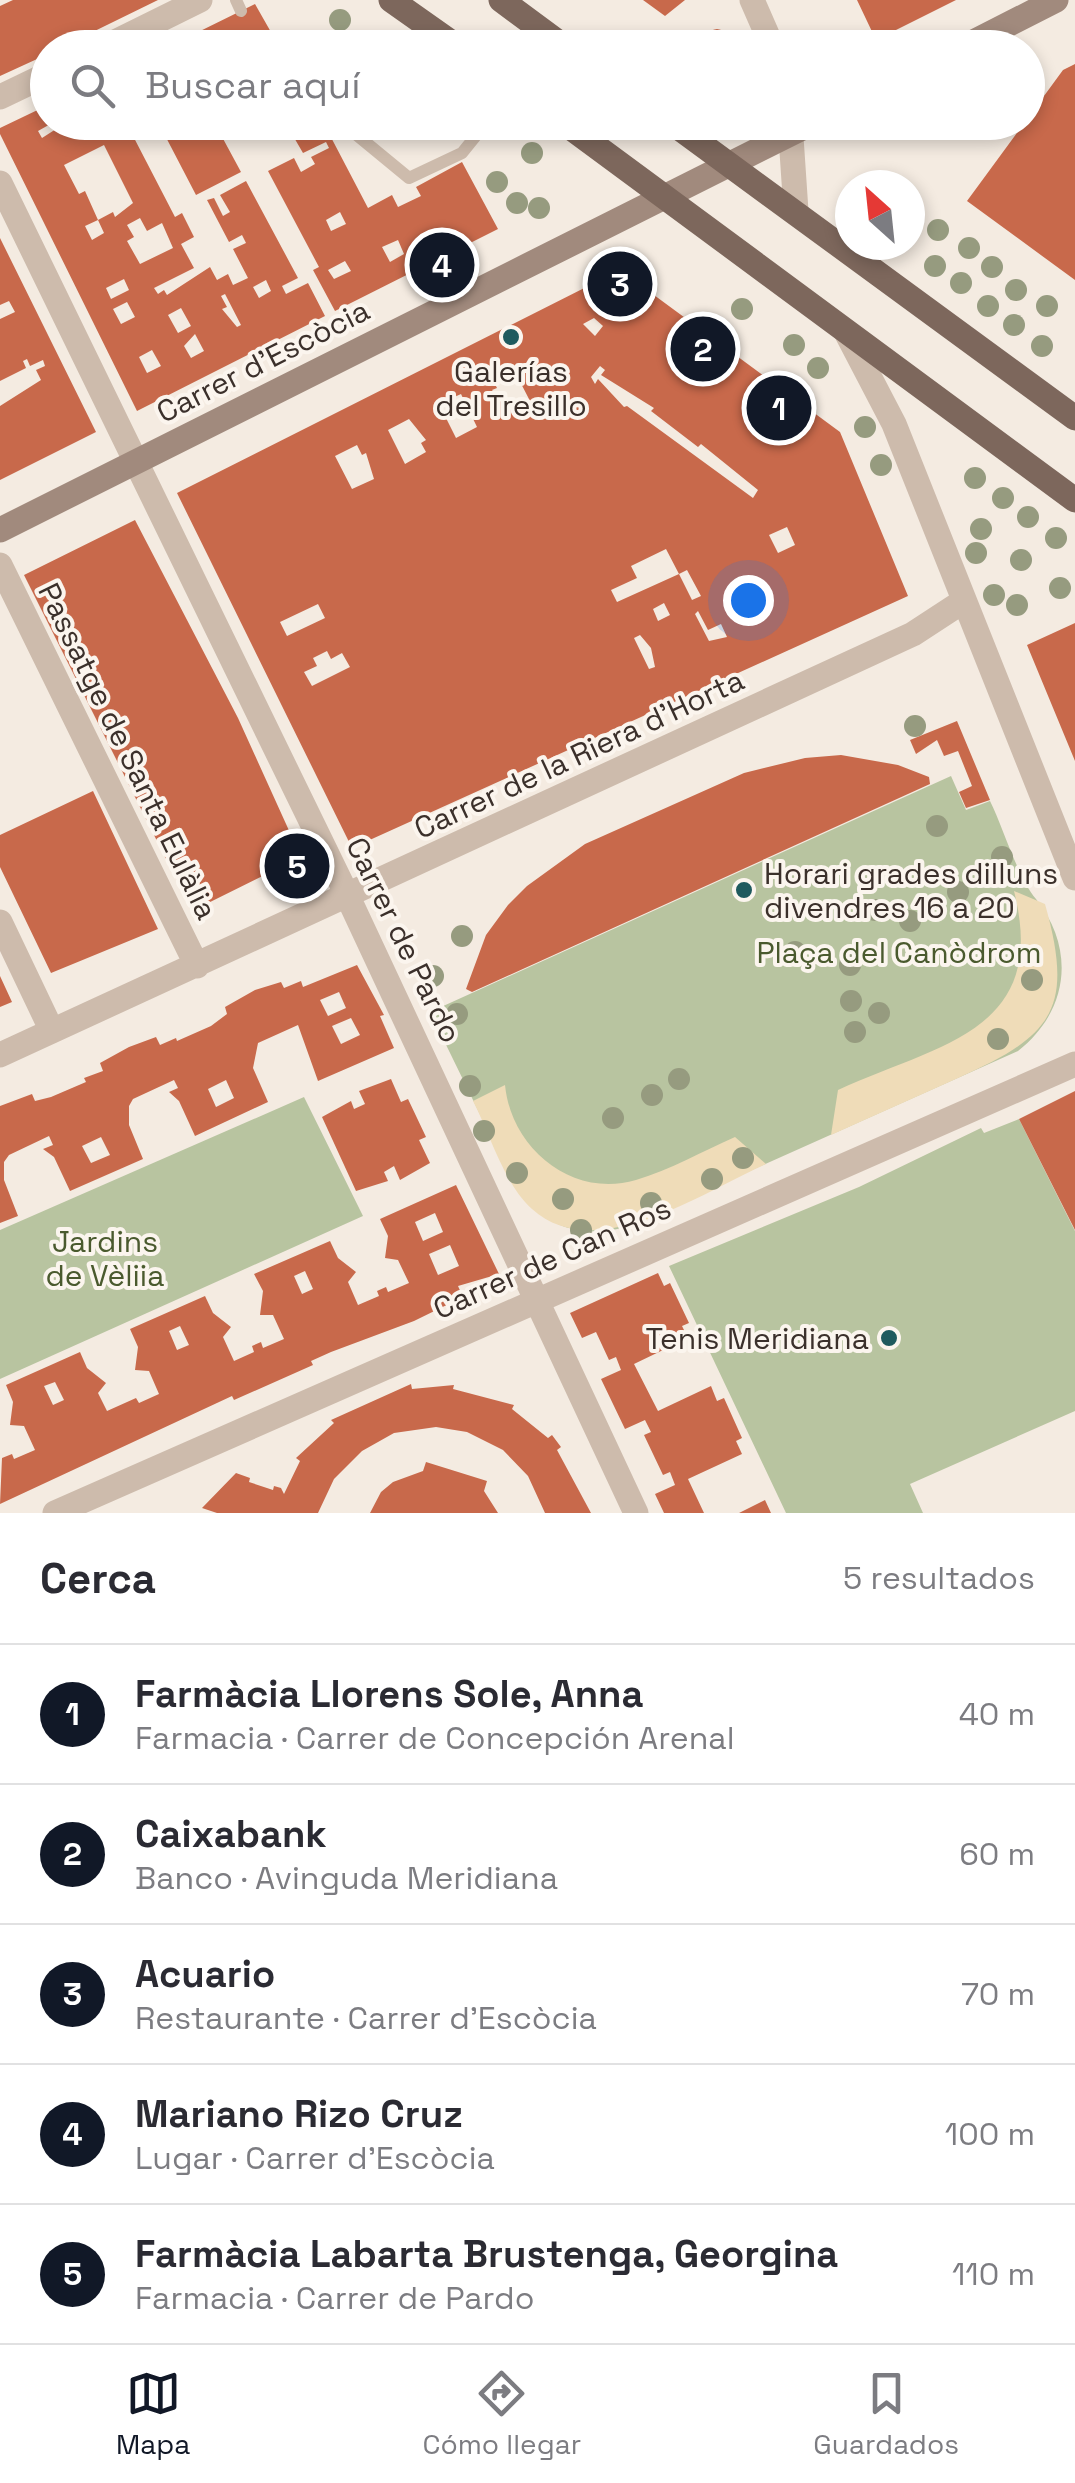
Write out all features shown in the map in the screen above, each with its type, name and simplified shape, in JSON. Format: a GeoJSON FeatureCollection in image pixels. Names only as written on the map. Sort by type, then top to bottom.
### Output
{"type":"FeatureCollection","features":[{"type":"Feature","properties":{"kind":"main road"},"geometry":{"type":"LineString","coordinates":[[391,0],[433,30]]}},
{"type":"Feature","properties":{"kind":"main road"},"geometry":{"type":"LineString","coordinates":[[501,0],[542,30]]}},
{"type":"Feature","properties":{"kind":"main road"},"geometry":{"type":"LineString","coordinates":[[997,30],[1056,0]]}},
{"type":"Feature","properties":{"kind":"main road"},"geometry":{"type":"LineString","coordinates":[[587,140],[1075,500]]}},
{"type":"Feature","properties":{"kind":"main road"},"geometry":{"type":"LineString","coordinates":[[694,140],[1075,418]]}},
{"type":"Feature","properties":{"kind":"main road","name":"Carrer d'Escòcia"},"geometry":{"type":"LineString","coordinates":[[0,530],[728,166],[770,140]]}},
{"type":"Feature","properties":{"kind":"street"},"geometry":{"type":"LineString","coordinates":[[752,0],[765,30]]}},
{"type":"Feature","properties":{"kind":"street"},"geometry":{"type":"LineString","coordinates":[[139,30],[194,3]]}},
{"type":"Feature","properties":{"kind":"street"},"geometry":{"type":"LineString","coordinates":[[0,97],[30,83]]}},
{"type":"Feature","properties":{"kind":"street"},"geometry":{"type":"LineString","coordinates":[[791,140],[796,211]]}},
{"type":"Feature","properties":{"kind":"street","name":"Carrer de Pardo"},"geometry":{"type":"LineString","coordinates":[[0,183],[348,897],[540,1300],[636,1513]]}},
{"type":"Feature","properties":{"kind":"street"},"geometry":{"type":"LineString","coordinates":[[846,332],[880,392],[1075,878]]}},
{"type":"Feature","properties":{"kind":"street","name":"Passatge de Santa Eulàlia"},"geometry":{"type":"LineString","coordinates":[[0,564],[197,966]]}},
{"type":"Feature","properties":{"kind":"street","name":"Carrer de la Riera d'Horta"},"geometry":{"type":"LineString","coordinates":[[0,1054],[913,634],[962,602]]}},
{"type":"Feature","properties":{"kind":"street"},"geometry":{"type":"LineString","coordinates":[[0,922],[52,1031]]}},
{"type":"Feature","properties":{"kind":"street","name":"Carrer de Can Ros"},"geometry":{"type":"LineString","coordinates":[[55,1513],[1075,1064]]}},
{"type":"Feature","properties":{"kind":"lane"},"geometry":{"type":"LineString","coordinates":[[363,140],[410,178],[462,153],[472,140]]}},
{"type":"Feature","properties":{"kind":"green space","name":"Plaça del Canòdrom"},"geometry":{"type":"Polygon","coordinates":[[[951,776],[966,810],[990,801],[1023,878],[1057,938],[1061,978],[1057,998],[1035,1035],[1018,1051],[622,1228],[577,1230],[539,1213],[517,1190],[430,1012],[951,776]]]}},
{"type":"Feature","properties":{"kind":"green space","name":"Jardins de Vèliia"},"geometry":{"type":"Polygon","coordinates":[[[304,1097],[363,1216],[0,1379],[0,1230],[304,1097]]]}},
{"type":"Feature","properties":{"kind":"green space","name":"Tenis Meridiana"},"geometry":{"type":"Polygon","coordinates":[[[1019,1119],[1075,1231],[1075,1411],[910,1484],[923,1513],[786,1513],[669,1266],[859,1187],[981,1128],[984,1133],[1019,1119]]]}},
{"type":"Feature","properties":{"kind":"sand"},"geometry":{"type":"Polygon","coordinates":[[[1014,891],[1045,904],[1057,970],[1048,1015],[1035,1032],[990,1063],[831,1135],[838,1090],[947,1044],[977,1026],[1000,1004],[1016,976],[1021,938],[1014,891]]]}},
{"type":"Feature","properties":{"kind":"sand"},"geometry":{"type":"Polygon","coordinates":[[[505,1085],[519,1129],[532,1148],[568,1175],[589,1182],[636,1180],[735,1137],[766,1164],[648,1219],[586,1230],[557,1225],[532,1209],[513,1186],[473,1101],[505,1085]]]}},
{"type":"Feature","properties":{"kind":"building"},"geometry":{"type":"Polygon","coordinates":[[[13,0],[158,0],[97,30],[30,30],[30,62],[0,76],[0,6],[13,0]]]}},
{"type":"Feature","properties":{"kind":"building"},"geometry":{"type":"Polygon","coordinates":[[[643,0],[685,0],[665,16],[643,0]]]}},
{"type":"Feature","properties":{"kind":"building"},"geometry":{"type":"Polygon","coordinates":[[[857,0],[956,0],[896,30],[871,30],[857,0]]]}},
{"type":"Feature","properties":{"kind":"building"},"geometry":{"type":"Polygon","coordinates":[[[255,4],[270,30],[202,30],[255,4]]]}},
{"type":"Feature","properties":{"kind":"building"},"geometry":{"type":"Polygon","coordinates":[[[1075,64],[1075,280],[967,201],[1012,140],[1045,140],[1045,95],[1063,70],[1075,64]]]}},
{"type":"Feature","properties":{"kind":"building"},"geometry":{"type":"Polygon","coordinates":[[[30,114],[30,140],[135,140],[175,217],[182,213],[194,237],[181,244],[194,268],[154,288],[158,294],[164,290],[167,295],[210,267],[217,280],[228,274],[233,285],[248,278],[233,249],[246,243],[242,235],[229,242],[207,200],[214,198],[223,216],[230,212],[220,195],[246,181],[298,278],[282,286],[286,294],[308,283],[325,316],[137,411],[0,128],[30,114]],[[104,145],[64,165],[79,194],[85,191],[98,220],[113,212],[115,217],[133,203],[104,145]],[[140,218],[127,225],[134,237],[127,241],[140,264],[173,248],[162,223],[147,231],[140,218]],[[98,220],[85,226],[92,240],[104,233],[98,220]],[[124,279],[106,288],[111,299],[129,290],[124,279]],[[266,280],[253,287],[259,298],[271,291],[266,280]],[[225,294],[221,296],[227,307],[222,309],[237,327],[241,325],[225,294]],[[127,302],[113,309],[121,324],[135,317],[127,302]],[[181,308],[168,315],[178,333],[191,326],[181,308]],[[195,334],[184,346],[191,358],[204,351],[195,334]],[[152,350],[139,357],[147,373],[161,366],[152,350]]]}},
{"type":"Feature","properties":{"kind":"building"},"geometry":{"type":"Polygon","coordinates":[[[167,140],[224,140],[241,172],[196,195],[167,140]]]}},
{"type":"Feature","properties":{"kind":"building"},"geometry":{"type":"Polygon","coordinates":[[[295,140],[332,140],[368,208],[392,195],[398,207],[421,196],[416,187],[462,162],[498,229],[335,311],[313,270],[319,267],[268,171],[294,158],[301,172],[315,164],[311,157],[329,148],[326,142],[303,153],[295,140]],[[340,212],[326,220],[331,231],[346,224],[340,212]],[[398,240],[382,247],[390,262],[404,254],[398,240]],[[345,261],[328,270],[334,279],[351,271],[345,261]]]}},
{"type":"Feature","properties":{"kind":"building"},"geometry":{"type":"Polygon","coordinates":[[[0,238],[96,432],[0,480],[0,406],[41,380],[36,370],[45,366],[43,360],[30,366],[27,359],[23,361],[26,368],[0,381],[0,319],[15,312],[9,301],[0,305],[0,238]]]}},
{"type":"Feature","properties":{"kind":"building"},"geometry":{"type":"Polygon","coordinates":[[[620,270],[840,432],[908,596],[352,848],[177,493],[620,270]],[[594,318],[583,324],[595,336],[603,326],[594,318]],[[600,366],[591,377],[595,384],[598,379],[624,407],[753,498],[758,490],[701,444],[698,447],[651,411],[654,408],[601,375],[605,370],[600,366]],[[513,368],[492,378],[497,388],[492,390],[508,411],[530,401],[513,368]],[[461,394],[439,404],[456,438],[477,427],[461,394]],[[409,419],[388,430],[405,464],[426,452],[421,443],[426,440],[409,419]],[[357,445],[335,456],[352,489],[374,479],[366,453],[362,455],[357,445]],[[787,527],[769,535],[778,553],[795,545],[787,527]],[[666,549],[631,566],[637,578],[611,590],[617,602],[679,574],[666,549]],[[687,570],[679,574],[692,600],[701,596],[687,570]],[[664,603],[653,609],[658,621],[670,615],[664,603]],[[318,604],[280,622],[287,636],[325,618],[318,604]],[[698,611],[695,614],[709,641],[727,637],[721,624],[708,630],[698,611]],[[640,635],[634,638],[649,669],[655,667],[651,648],[640,635]],[[327,651],[313,658],[317,666],[304,672],[312,686],[350,667],[342,653],[331,659],[327,651]]]}},
{"type":"Feature","properties":{"kind":"building"},"geometry":{"type":"Polygon","coordinates":[[[135,520],[238,718],[301,857],[192,911],[24,575],[135,520]]]}},
{"type":"Feature","properties":{"kind":"building"},"geometry":{"type":"Polygon","coordinates":[[[1075,623],[1075,761],[1027,645],[1075,623]]]}},
{"type":"Feature","properties":{"kind":"building"},"geometry":{"type":"Polygon","coordinates":[[[957,721],[990,800],[966,808],[959,792],[972,786],[958,751],[944,756],[937,740],[916,754],[910,740],[957,721]]]}},
{"type":"Feature","properties":{"kind":"building"},"geometry":{"type":"Polygon","coordinates":[[[841,755],[898,765],[929,777],[930,784],[472,992],[466,989],[486,935],[508,905],[527,886],[585,844],[744,773],[805,758],[841,755]]]}},
{"type":"Feature","properties":{"kind":"building"},"geometry":{"type":"Polygon","coordinates":[[[93,791],[158,929],[51,973],[0,867],[0,835],[93,791]]]}},
{"type":"Feature","properties":{"kind":"building"},"geometry":{"type":"Polygon","coordinates":[[[357,965],[384,1015],[380,1016],[394,1048],[318,1081],[298,1025],[258,1043],[253,1068],[268,1102],[195,1136],[179,1101],[169,1092],[178,1088],[174,1080],[133,1099],[129,1106],[129,1125],[143,1159],[70,1191],[54,1157],[43,1149],[53,1145],[49,1136],[9,1155],[4,1162],[4,1180],[18,1216],[0,1223],[0,1106],[32,1094],[35,1101],[51,1097],[86,1082],[84,1078],[103,1071],[100,1063],[129,1047],[156,1037],[160,1045],[176,1038],[177,1041],[211,1026],[227,1014],[225,1007],[255,990],[281,982],[284,988],[301,981],[303,987],[357,965]],[[339,992],[320,1000],[328,1016],[346,1008],[339,992]],[[351,1018],[332,1026],[341,1044],[360,1035],[351,1018]],[[226,1080],[208,1089],[216,1107],[234,1098],[226,1080]],[[101,1137],[82,1146],[91,1163],[110,1155],[101,1137]]]}},
{"type":"Feature","properties":{"kind":"building"},"geometry":{"type":"Polygon","coordinates":[[[0,976],[12,1002],[0,1007],[0,976]]]}},
{"type":"Feature","properties":{"kind":"building"},"geometry":{"type":"Polygon","coordinates":[[[391,1079],[401,1102],[408,1099],[426,1137],[419,1140],[430,1163],[400,1180],[394,1166],[384,1172],[388,1181],[356,1191],[322,1117],[351,1101],[354,1109],[365,1104],[359,1091],[391,1079]]]}},
{"type":"Feature","properties":{"kind":"building"},"geometry":{"type":"Polygon","coordinates":[[[1075,1091],[1075,1230],[1019,1119],[1075,1091]]]}},
{"type":"Feature","properties":{"kind":"building"},"geometry":{"type":"Polygon","coordinates":[[[456,1185],[499,1274],[458,1286],[463,1297],[414,1321],[331,1352],[311,1361],[313,1365],[234,1400],[232,1396],[0,1504],[2,1458],[12,1454],[14,1459],[35,1450],[24,1426],[10,1425],[13,1402],[6,1385],[80,1352],[87,1368],[106,1383],[98,1393],[107,1411],[136,1398],[139,1403],[159,1394],[149,1371],[135,1370],[138,1347],[130,1329],[205,1296],[213,1313],[231,1327],[223,1337],[234,1361],[254,1352],[252,1346],[261,1342],[263,1348],[284,1339],[273,1315],[260,1315],[263,1291],[254,1274],[330,1241],[338,1258],[356,1272],[348,1282],[358,1305],[379,1296],[377,1291],[386,1287],[388,1292],[409,1283],[398,1260],[385,1258],[388,1236],[380,1219],[456,1185]],[[435,1213],[415,1222],[423,1241],[443,1232],[435,1213]],[[450,1245],[429,1254],[438,1275],[459,1266],[450,1245]],[[305,1271],[294,1276],[302,1294],[313,1289],[305,1271]],[[180,1326],[169,1331],[177,1350],[189,1345],[180,1326]],[[55,1382],[44,1386],[53,1405],[64,1400],[55,1382]]]}},
{"type":"Feature","properties":{"kind":"building"},"geometry":{"type":"Polygon","coordinates":[[[658,1273],[664,1286],[670,1283],[689,1323],[682,1326],[688,1338],[634,1364],[658,1411],[711,1386],[717,1401],[724,1398],[742,1438],[736,1441],[742,1454],[688,1479],[704,1513],[664,1513],[655,1494],[675,1485],[670,1472],[663,1475],[644,1435],[651,1432],[645,1420],[625,1429],[601,1379],[621,1370],[616,1357],[609,1360],[596,1332],[582,1338],[570,1313],[658,1273]]]}},
{"type":"Feature","properties":{"kind":"building"},"geometry":{"type":"Polygon","coordinates":[[[411,1384],[412,1389],[454,1385],[453,1389],[514,1405],[512,1409],[548,1438],[552,1435],[561,1447],[557,1450],[591,1513],[545,1513],[528,1476],[503,1450],[467,1432],[436,1427],[394,1433],[362,1451],[334,1479],[318,1513],[217,1513],[202,1508],[236,1473],[273,1490],[274,1486],[281,1488],[284,1494],[300,1461],[296,1458],[334,1423],[331,1420],[411,1384]]]}},
{"type":"Feature","properties":{"kind":"building"},"geometry":{"type":"Polygon","coordinates":[[[426,1462],[487,1481],[484,1491],[498,1513],[370,1513],[381,1492],[393,1482],[423,1471],[426,1462]]]}},
{"type":"Feature","properties":{"kind":"building"},"geometry":{"type":"Polygon","coordinates":[[[765,1500],[771,1513],[739,1513],[765,1500]]]}},
{"type":"Feature","properties":{"kind":"place","name":"Mariano Rizo Cruz"},"geometry":{"type":"Point","coordinates":[442,265]}},
{"type":"Feature","properties":{"kind":"place","name":"Acuario"},"geometry":{"type":"Point","coordinates":[620,284]}},
{"type":"Feature","properties":{"kind":"place","name":"Galerías del Tresillo"},"geometry":{"type":"Point","coordinates":[511,337]}},
{"type":"Feature","properties":{"kind":"place","name":"Caixabank"},"geometry":{"type":"Point","coordinates":[703,349]}},
{"type":"Feature","properties":{"kind":"place","name":"Farmàcia Llorens Sole, Anna"},"geometry":{"type":"Point","coordinates":[779,408]}},
{"type":"Feature","properties":{"kind":"place","name":"Farmàcia Labarta Brustenga, Georgina"},"geometry":{"type":"Point","coordinates":[297,866]}},
{"type":"Feature","properties":{"kind":"place","name":"Horari grades dilluns divendres 16 a 20"},"geometry":{"type":"Point","coordinates":[744,890]}},
{"type":"Feature","properties":{"kind":"place","name":"Tenis Meridiana"},"geometry":{"type":"Point","coordinates":[889,1338]}}]}
